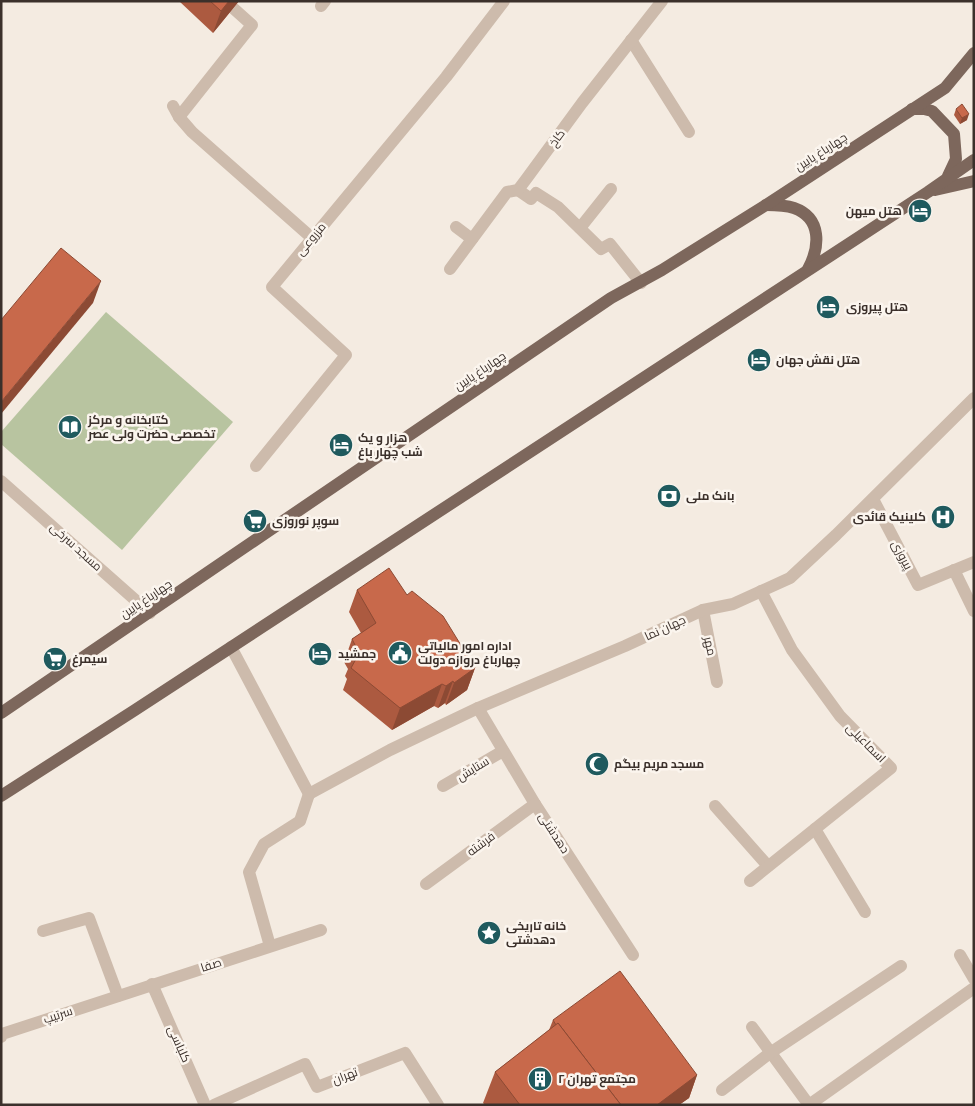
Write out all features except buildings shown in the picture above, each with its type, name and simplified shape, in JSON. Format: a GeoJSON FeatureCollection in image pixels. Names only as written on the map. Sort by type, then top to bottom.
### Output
{"type":"FeatureCollection","features":[{"type":"Feature","properties":{"kind":"main road","name":"چهارباغ پایین"},"geometry":{"type":"LineString","coordinates":[[1,713],[611,298],[641,283],[766,205],[945,88],[974,53]]}},
{"type":"Feature","properties":{"kind":"main road"},"geometry":{"type":"LineString","coordinates":[[912,109],[932,111],[954,134],[956,159],[947,178]]}},
{"type":"Feature","properties":{"kind":"main road"},"geometry":{"type":"LineString","coordinates":[[1,796],[928,192],[974,160]]}},
{"type":"Feature","properties":{"kind":"main road"},"geometry":{"type":"LineString","coordinates":[[928,192],[974,181]]}},
{"type":"Feature","properties":{"kind":"main road"},"geometry":{"type":"LineString","coordinates":[[766,205],[795,208],[807,217],[815,227],[818,240],[814,257],[807,271]]}},
{"type":"Feature","properties":{"kind":"street","name":"مزروعی"},"geometry":{"type":"LineString","coordinates":[[256,466],[346,355],[272,287],[446,77],[504,1]]}},
{"type":"Feature","properties":{"kind":"street","name":"کاخ"},"geometry":{"type":"LineString","coordinates":[[450,269],[506,192],[518,190],[582,103],[662,1]]}},
{"type":"Feature","properties":{"kind":"street"},"geometry":{"type":"LineString","coordinates":[[234,8],[252,26],[176,111],[192,132],[312,238]]}},
{"type":"Feature","properties":{"kind":"street"},"geometry":{"type":"LineString","coordinates":[[631,40],[689,132]]}},
{"type":"Feature","properties":{"kind":"street"},"geometry":{"type":"LineString","coordinates":[[580,228],[612,189]]}},
{"type":"Feature","properties":{"kind":"street"},"geometry":{"type":"LineString","coordinates":[[518,190],[531,199],[536,193],[558,207],[601,249],[610,244],[641,283]]}},
{"type":"Feature","properties":{"kind":"street"},"geometry":{"type":"LineString","coordinates":[[456,227],[472,239]]}},
{"type":"Feature","properties":{"kind":"street","name":"جهان نما"},"geometry":{"type":"LineString","coordinates":[[309,794],[390,750],[478,708],[616,650],[703,610],[733,604],[790,578],[873,499],[974,398]]}},
{"type":"Feature","properties":{"kind":"street","name":"مسجد سرخی"},"geometry":{"type":"LineString","coordinates":[[1,481],[150,613]]}},
{"type":"Feature","properties":{"kind":"street","name":"پیروزی"},"geometry":{"type":"LineString","coordinates":[[873,499],[918,585],[974,562]]}},
{"type":"Feature","properties":{"kind":"street"},"geometry":{"type":"LineString","coordinates":[[954,570],[974,611]]}},
{"type":"Feature","properties":{"kind":"street","name":"اسماعیلی"},"geometry":{"type":"LineString","coordinates":[[750,881],[891,768],[840,716],[792,650],[761,591]]}},
{"type":"Feature","properties":{"kind":"street","name":"مهر"},"geometry":{"type":"LineString","coordinates":[[703,610],[717,682]]}},
{"type":"Feature","properties":{"kind":"street"},"geometry":{"type":"LineString","coordinates":[[231,647],[309,794],[300,822],[264,844],[250,872],[270,946]]}},
{"type":"Feature","properties":{"kind":"street","name":"دهدشتی"},"geometry":{"type":"LineString","coordinates":[[478,708],[536,804],[634,956]]}},
{"type":"Feature","properties":{"kind":"street","name":"ستایش"},"geometry":{"type":"LineString","coordinates":[[444,786],[503,751]]}},
{"type":"Feature","properties":{"kind":"street","name":"فرشته"},"geometry":{"type":"LineString","coordinates":[[426,884],[536,804]]}},
{"type":"Feature","properties":{"kind":"street"},"geometry":{"type":"LineString","coordinates":[[715,806],[768,866]]}},
{"type":"Feature","properties":{"kind":"street"},"geometry":{"type":"LineString","coordinates":[[815,829],[865,912]]}},
{"type":"Feature","properties":{"kind":"street"},"geometry":{"type":"LineString","coordinates":[[43,931],[89,918],[118,996]]}},
{"type":"Feature","properties":{"kind":"street","name":"صفا"},"geometry":{"type":"LineString","coordinates":[[152,984],[321,930]]}},
{"type":"Feature","properties":{"kind":"street"},"geometry":{"type":"LineString","coordinates":[[960,955],[974,979]]}},
{"type":"Feature","properties":{"kind":"street"},"geometry":{"type":"LineString","coordinates":[[722,1090],[770,1053],[901,966]]}},
{"type":"Feature","properties":{"kind":"street","name":"سرتیپ"},"geometry":{"type":"LineString","coordinates":[[1,1037],[2,1034],[152,984]]}},
{"type":"Feature","properties":{"kind":"street","name":"کلباسی"},"geometry":{"type":"LineString","coordinates":[[152,984],[205,1105]]}},
{"type":"Feature","properties":{"kind":"street"},"geometry":{"type":"LineString","coordinates":[[752,1027],[809,1105],[974,988]]}},
{"type":"Feature","properties":{"kind":"street","name":"تهران"},"geometry":{"type":"LineString","coordinates":[[214,1105],[305,1064],[317,1087],[405,1053],[438,1105]]}},
{"type":"Feature","properties":{"kind":"green space"},"geometry":{"type":"Polygon","coordinates":[[[106,312],[233,422],[122,550],[1,444],[1,432],[106,312]]]}},
{"type":"Feature","properties":{"kind":"place","name":"هتل میهن"},"geometry":{"type":"Point","coordinates":[920,211]}},
{"type":"Feature","properties":{"kind":"place","name":"هتل پیروزی"},"geometry":{"type":"Point","coordinates":[828,307]}},
{"type":"Feature","properties":{"kind":"place","name":"هتل نقش جهان"},"geometry":{"type":"Point","coordinates":[759,360]}},
{"type":"Feature","properties":{"kind":"place","name":"کتابخانه و مرکز تخصصی حضرت ولی عصر"},"geometry":{"type":"Point","coordinates":[70,427]}},
{"type":"Feature","properties":{"kind":"place","name":"هزار و یک شب چهار باغ"},"geometry":{"type":"Point","coordinates":[341,445]}},
{"type":"Feature","properties":{"kind":"place","name":"بانک ملی"},"geometry":{"type":"Point","coordinates":[669,496]}},
{"type":"Feature","properties":{"kind":"place","name":"کلینیک قائدی"},"geometry":{"type":"Point","coordinates":[943,517]}},
{"type":"Feature","properties":{"kind":"place","name":"سوپر نوروزی"},"geometry":{"type":"Point","coordinates":[255,521]}},
{"type":"Feature","properties":{"kind":"place","name":"اداره امور مالیاتی چهارباغ دروازه دولت"},"geometry":{"type":"Point","coordinates":[400,653]}},
{"type":"Feature","properties":{"kind":"place","name":"جمشيد"},"geometry":{"type":"Point","coordinates":[320,654]}},
{"type":"Feature","properties":{"kind":"place","name":"سیمرغ"},"geometry":{"type":"Point","coordinates":[55,659]}},
{"type":"Feature","properties":{"kind":"place","name":"مسجد مریم بیگم"},"geometry":{"type":"Point","coordinates":[597,764]}},
{"type":"Feature","properties":{"kind":"place","name":"خانه تاریخی دهدشتی"},"geometry":{"type":"Point","coordinates":[489,933]}},
{"type":"Feature","properties":{"kind":"place","name":"مجتمع تهران ۲"},"geometry":{"type":"Point","coordinates":[540,1079]}}]}
